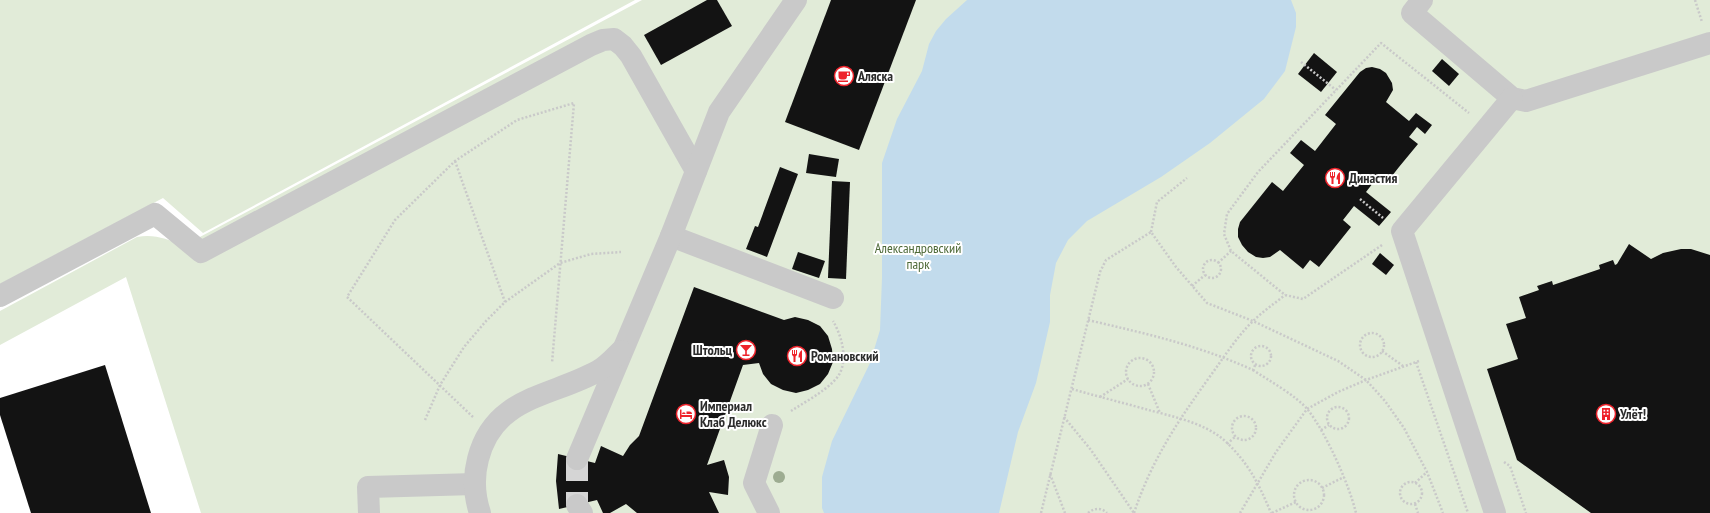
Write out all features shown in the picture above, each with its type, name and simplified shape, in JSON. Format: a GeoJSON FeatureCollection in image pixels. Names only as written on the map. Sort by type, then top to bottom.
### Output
{"type":"FeatureCollection","features":[{"type":"Feature","properties":{"kind":"lane"},"geometry":{"type":"LineString","coordinates":[[577,459],[671,236],[719,112],[796,0]]}},
{"type":"Feature","properties":{"kind":"lane"},"geometry":{"type":"LineString","coordinates":[[1422,0],[1412,13],[1512,98],[1526,101],[1710,43]]}},
{"type":"Feature","properties":{"kind":"lane"},"geometry":{"type":"LineString","coordinates":[[0,296],[155,214],[201,252],[603,40],[614,39],[632,56],[696,171]]}},
{"type":"Feature","properties":{"kind":"lane"},"geometry":{"type":"LineString","coordinates":[[1495,513],[1402,231],[1512,98]]}},
{"type":"Feature","properties":{"kind":"lane"},"geometry":{"type":"LineString","coordinates":[[671,236],[833,298]]}},
{"type":"Feature","properties":{"kind":"lane"},"geometry":{"type":"LineString","coordinates":[[480,513],[476,500],[475,471],[480,451],[490,431],[501,418],[514,407],[532,398],[574,383],[600,370],[625,348]]}},
{"type":"Feature","properties":{"kind":"lane"},"geometry":{"type":"LineString","coordinates":[[768,513],[754,484],[772,425]]}},
{"type":"Feature","properties":{"kind":"lane"},"geometry":{"type":"LineString","coordinates":[[369,513],[368,487],[475,484]]}},
{"type":"Feature","properties":{"kind":"path"},"geometry":{"type":"LineString","coordinates":[[1402,231],[1303,299],[1285,295],[1231,251],[1224,234],[1227,214],[1258,172],[1381,43],[1474,116]]}},
{"type":"Feature","properties":{"kind":"path"},"geometry":{"type":"LineString","coordinates":[[1301,62],[1336,90]]}},
{"type":"Feature","properties":{"kind":"path"},"geometry":{"type":"LineString","coordinates":[[475,419],[348,297],[395,220],[455,160],[517,120],[574,103],[552,363]]}},
{"type":"Feature","properties":{"kind":"path"},"geometry":{"type":"LineString","coordinates":[[455,160],[505,302]]}},
{"type":"Feature","properties":{"kind":"path"},"geometry":{"type":"LineString","coordinates":[[1041,513],[1100,272],[1106,260],[1151,232],[1157,202],[1187,178]]}},
{"type":"Feature","properties":{"kind":"path"},"geometry":{"type":"LineString","coordinates":[[1360,199],[1384,218]]}},
{"type":"Feature","properties":{"kind":"path"},"geometry":{"type":"LineString","coordinates":[[1151,232],[1176,267],[1207,302],[1253,321],[1338,361],[1366,380],[1385,401],[1400,423],[1427,472],[1443,513]]}},
{"type":"Feature","properties":{"kind":"path"},"geometry":{"type":"LineString","coordinates":[[1218,263],[1231,251]]}},
{"type":"Feature","properties":{"kind":"path"},"geometry":{"type":"LineString","coordinates":[[424,420],[440,385],[464,347],[486,321],[505,302],[560,263],[591,254],[621,252]]}},
{"type":"Feature","properties":{"kind":"path"},"geometry":{"type":"LineString","coordinates":[[1213,260],[1218,263],[1221,268],[1218,276],[1213,278],[1205,275],[1203,266],[1207,261],[1213,260]]}},
{"type":"Feature","properties":{"kind":"path"},"geometry":{"type":"LineString","coordinates":[[1192,286],[1205,275]]}},
{"type":"Feature","properties":{"kind":"path"},"geometry":{"type":"LineString","coordinates":[[1134,513],[1144,482],[1179,419],[1224,357],[1253,321],[1285,295]]}},
{"type":"Feature","properties":{"kind":"path"},"geometry":{"type":"LineString","coordinates":[[1088,320],[1158,336],[1224,357],[1252,370],[1279,386],[1307,409],[1321,430],[1344,477],[1356,513]]}},
{"type":"Feature","properties":{"kind":"path"},"geometry":{"type":"LineString","coordinates":[[772,425],[835,381],[842,367],[844,350],[839,330]]}},
{"type":"Feature","properties":{"kind":"path"},"geometry":{"type":"LineString","coordinates":[[1372,333],[1379,335],[1384,344],[1382,351],[1375,356],[1364,353],[1361,346],[1363,338],[1372,333]]}},
{"type":"Feature","properties":{"kind":"path"},"geometry":{"type":"LineString","coordinates":[[1259,346],[1268,349],[1271,358],[1268,363],[1262,365],[1256,363],[1252,358],[1254,350],[1259,346]]}},
{"type":"Feature","properties":{"kind":"path"},"geometry":{"type":"LineString","coordinates":[[1382,351],[1404,366]]}},
{"type":"Feature","properties":{"kind":"path"},"geometry":{"type":"LineString","coordinates":[[1240,513],[1276,452],[1307,409],[1338,392],[1366,380],[1442,352]]}},
{"type":"Feature","properties":{"kind":"path"},"geometry":{"type":"LineString","coordinates":[[1138,358],[1142,358],[1150,362],[1154,370],[1153,379],[1148,384],[1138,386],[1133,385],[1128,379],[1126,373],[1129,363],[1138,358]]}},
{"type":"Feature","properties":{"kind":"path"},"geometry":{"type":"LineString","coordinates":[[1416,362],[1468,513]]}},
{"type":"Feature","properties":{"kind":"path"},"geometry":{"type":"LineString","coordinates":[[1252,370],[1256,363]]}},
{"type":"Feature","properties":{"kind":"path"},"geometry":{"type":"LineString","coordinates":[[1099,397],[1128,379]]}},
{"type":"Feature","properties":{"kind":"path"},"geometry":{"type":"LineString","coordinates":[[1148,384],[1160,413]]}},
{"type":"Feature","properties":{"kind":"path"},"geometry":{"type":"LineString","coordinates":[[1072,389],[1160,413],[1202,427],[1223,439],[1241,458],[1258,481],[1271,513],[1296,502]]}},
{"type":"Feature","properties":{"kind":"path"},"geometry":{"type":"LineString","coordinates":[[1339,407],[1349,413],[1350,420],[1345,428],[1335,429],[1329,425],[1327,419],[1332,409],[1339,407]]}},
{"type":"Feature","properties":{"kind":"path"},"geometry":{"type":"LineString","coordinates":[[1064,417],[1091,450],[1134,513]]}},
{"type":"Feature","properties":{"kind":"path"},"geometry":{"type":"LineString","coordinates":[[1245,417],[1252,420],[1255,427],[1254,434],[1251,437],[1244,440],[1236,436],[1232,428],[1237,418],[1245,417]]}},
{"type":"Feature","properties":{"kind":"path"},"geometry":{"type":"LineString","coordinates":[[1321,430],[1329,425]]}},
{"type":"Feature","properties":{"kind":"path"},"geometry":{"type":"LineString","coordinates":[[1228,444],[1236,436]]}},
{"type":"Feature","properties":{"kind":"path"},"geometry":{"type":"LineString","coordinates":[[1415,483],[1427,472]]}},
{"type":"Feature","properties":{"kind":"path"},"geometry":{"type":"LineString","coordinates":[[1050,474],[1065,513]]}},
{"type":"Feature","properties":{"kind":"path"},"geometry":{"type":"LineString","coordinates":[[1322,488],[1344,477]]}},
{"type":"Feature","properties":{"kind":"path"},"geometry":{"type":"LineString","coordinates":[[1305,481],[1315,482],[1322,488],[1324,497],[1320,506],[1316,509],[1302,509],[1296,502],[1295,492],[1300,484],[1305,481]]}},
{"type":"Feature","properties":{"kind":"path"},"geometry":{"type":"LineString","coordinates":[[1408,482],[1415,483],[1421,488],[1421,498],[1415,504],[1404,503],[1400,497],[1400,490],[1404,484],[1408,482]]}},
{"type":"Feature","properties":{"kind":"path"},"geometry":{"type":"LineString","coordinates":[[1415,504],[1418,513]]}},
{"type":"Feature","properties":{"kind":"path"},"geometry":{"type":"LineString","coordinates":[[1088,513],[1097,508],[1107,513]]}},
{"type":"Feature","properties":{"kind":"green space"},"geometry":{"type":"Polygon","coordinates":[[[0,0],[635,0],[203,233],[163,198],[0,284],[0,0]]]}},
{"type":"Feature","properties":{"kind":"green space","name":"Александровский парк"},"geometry":{"type":"Polygon","coordinates":[[[642,0],[1710,0],[1710,513],[201,513],[126,277],[0,345],[0,311],[137,237],[150,236],[161,238],[183,246],[642,0]]]}},
{"type":"Feature","properties":{"kind":"water"},"geometry":{"type":"Polygon","coordinates":[[[967,0],[1291,0],[1296,13],[1296,27],[1285,71],[1264,99],[1210,143],[1161,177],[1087,221],[1068,240],[1056,263],[1050,295],[1050,322],[1036,383],[1018,432],[999,513],[824,513],[822,508],[822,477],[832,441],[870,363],[880,330],[882,278],[882,163],[897,119],[922,71],[929,44],[936,31],[946,19],[967,0]]]}},
{"type":"Feature","properties":{"kind":"building"},"geometry":{"type":"Polygon","coordinates":[[[707,0],[717,0],[732,26],[661,65],[644,35],[707,0]]]}},
{"type":"Feature","properties":{"kind":"building","name":"Аляска"},"geometry":{"type":"Polygon","coordinates":[[[831,0],[916,0],[859,150],[785,122],[831,0]]]}},
{"type":"Feature","properties":{"kind":"building"},"geometry":{"type":"Polygon","coordinates":[[[1314,53],[1337,72],[1321,92],[1298,74],[1314,53]]]}},
{"type":"Feature","properties":{"kind":"building"},"geometry":{"type":"Polygon","coordinates":[[[1442,59],[1459,74],[1449,86],[1432,71],[1442,59]]]}},
{"type":"Feature","properties":{"kind":"building","name":"Династия"},"geometry":{"type":"Polygon","coordinates":[[[1372,67],[1380,69],[1386,73],[1392,83],[1393,90],[1386,102],[1409,121],[1416,113],[1432,125],[1425,134],[1417,127],[1409,137],[1418,144],[1388,181],[1380,174],[1366,192],[1391,212],[1379,226],[1354,206],[1343,220],[1351,227],[1319,267],[1310,260],[1303,269],[1280,250],[1270,257],[1263,258],[1256,257],[1248,252],[1238,237],[1240,222],[1272,182],[1283,191],[1304,165],[1290,153],[1301,140],[1315,151],[1336,124],[1325,115],[1360,72],[1366,68],[1372,67]]]}},
{"type":"Feature","properties":{"kind":"building"},"geometry":{"type":"Polygon","coordinates":[[[809,154],[839,159],[836,177],[806,173],[809,154]]]}},
{"type":"Feature","properties":{"kind":"building"},"geometry":{"type":"Polygon","coordinates":[[[780,167],[798,174],[767,257],[746,249],[755,226],[758,227],[780,167]]]}},
{"type":"Feature","properties":{"kind":"building"},"geometry":{"type":"Polygon","coordinates":[[[832,181],[850,182],[846,279],[828,278],[832,181]]]}},
{"type":"Feature","properties":{"kind":"building","name":"Улёт!"},"geometry":{"type":"Polygon","coordinates":[[[1629,244],[1651,259],[1663,253],[1681,249],[1691,249],[1710,255],[1710,513],[1591,513],[1517,460],[1487,369],[1518,359],[1506,324],[1526,318],[1519,297],[1539,290],[1537,286],[1552,281],[1553,285],[1600,269],[1599,265],[1613,260],[1615,265],[1629,244]]]}},
{"type":"Feature","properties":{"kind":"building"},"geometry":{"type":"Polygon","coordinates":[[[798,252],[825,261],[819,278],[792,269],[798,252]]]}},
{"type":"Feature","properties":{"kind":"building"},"geometry":{"type":"Polygon","coordinates":[[[1380,253],[1394,265],[1386,275],[1372,264],[1380,253]]]}},
{"type":"Feature","properties":{"kind":"building","name":"Империал Клаб Делюкс"},"geometry":{"type":"Polygon","coordinates":[[[694,287],[784,320],[795,317],[808,320],[820,326],[828,336],[832,349],[833,362],[828,374],[820,384],[808,390],[796,393],[783,390],[771,384],[763,374],[759,363],[743,365],[707,465],[724,460],[729,477],[728,495],[709,492],[719,513],[637,513],[626,504],[610,513],[603,513],[597,500],[559,509],[556,481],[558,454],[595,463],[601,446],[623,456],[630,445],[639,436],[694,287]]]}},
{"type":"Feature","properties":{"kind":"building"},"geometry":{"type":"Polygon","coordinates":[[[105,365],[151,513],[31,513],[0,415],[0,398],[105,365]]]}},
{"type":"Feature","properties":{"kind":"tunnel"},"geometry":{"type":"LineString","coordinates":[[577,459],[577,505]]}},
{"type":"Feature","properties":{"kind":"place","name":"Аляска"},"geometry":{"type":"Point","coordinates":[844,76]}},
{"type":"Feature","properties":{"kind":"place","name":"Династия"},"geometry":{"type":"Point","coordinates":[1335,178]}},
{"type":"Feature","properties":{"kind":"place","name":"Штольц"},"geometry":{"type":"Point","coordinates":[746,350]}},
{"type":"Feature","properties":{"kind":"place","name":"Романовский"},"geometry":{"type":"Point","coordinates":[797,356]}},
{"type":"Feature","properties":{"kind":"place","name":"Империал Клаб Делюкс"},"geometry":{"type":"Point","coordinates":[686,414]}},
{"type":"Feature","properties":{"kind":"place","name":"Улёт!"},"geometry":{"type":"Point","coordinates":[1606,414]}}]}
